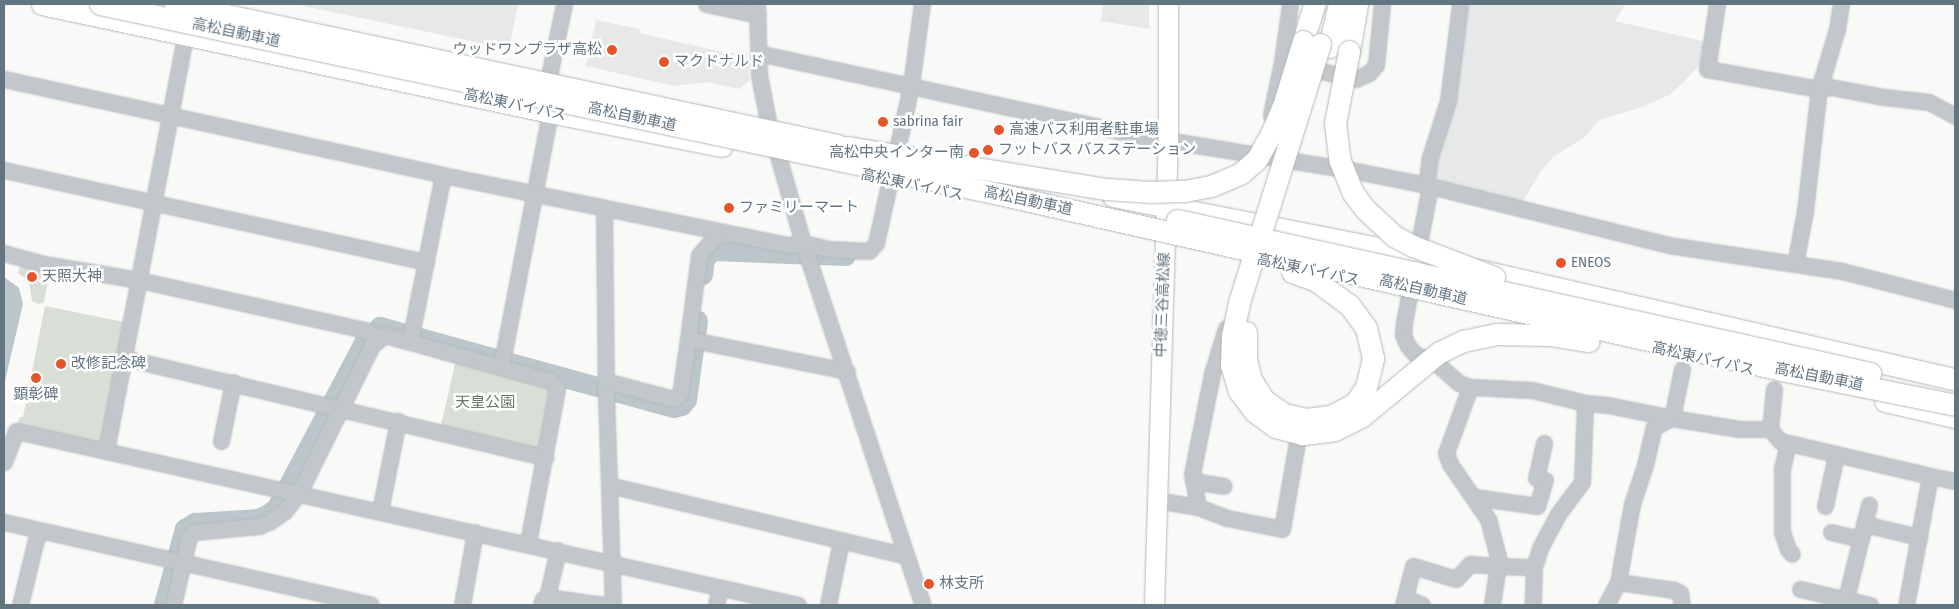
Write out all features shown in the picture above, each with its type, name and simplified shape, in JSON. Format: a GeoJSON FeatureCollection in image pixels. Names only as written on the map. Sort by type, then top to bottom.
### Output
{"type":"FeatureCollection","features":[{"type":"Feature","properties":{"kind":"highway","name":"高松東バイパス"},"geometry":{"type":"LineString","coordinates":[[42,4],[550,112],[890,180],[1165,239],[1955,417]]}},
{"type":"Feature","properties":{"kind":"highway","name":"高松自動車道"},"geometry":{"type":"LineString","coordinates":[[100,4],[999,194],[1270,256],[1778,380],[1955,404]]}},
{"type":"Feature","properties":{"kind":"highway","name":"高松自動車道"},"geometry":{"type":"LineString","coordinates":[[175,4],[846,147],[1955,391]]}},
{"type":"Feature","properties":{"kind":"highway","name":"高松東バイパス"},"geometry":{"type":"LineString","coordinates":[[215,4],[1166,207],[1417,255],[1955,379]]}},
{"type":"Feature","properties":{"kind":"highway"},"geometry":{"type":"LineString","coordinates":[[1314,4],[1338,102],[1336,143],[1346,178],[1365,209],[1394,236],[1413,246],[1482,274],[1534,289],[1553,303]]}},
{"type":"Feature","properties":{"kind":"highway"},"geometry":{"type":"LineString","coordinates":[[1270,256],[1290,272],[1316,280],[1350,305],[1366,328],[1373,358],[1366,387],[1355,403],[1332,416],[1306,419],[1284,414],[1264,400],[1251,380],[1246,351],[1250,305],[1325,46],[1330,4]]}},
{"type":"Feature","properties":{"kind":"highway"},"geometry":{"type":"LineString","coordinates":[[1339,4],[1239,303],[1232,336],[1231,365],[1239,391],[1254,412],[1276,427],[1303,434],[1334,430],[1376,406],[1438,353],[1463,341],[1496,334],[1550,335],[1778,380]]}},
{"type":"Feature","properties":{"kind":"highway"},"geometry":{"type":"LineString","coordinates":[[846,147],[1107,189],[1150,192],[1185,191],[1211,186],[1241,173],[1257,159],[1271,134],[1283,106],[1357,4]]}},
{"type":"Feature","properties":{"kind":"main road","name":"中徳三谷高松線"},"geometry":{"type":"LineString","coordinates":[[1154,605],[1168,140],[1168,4]]}},
{"type":"Feature","properties":{"kind":"street"},"geometry":{"type":"LineString","coordinates":[[106,451],[192,4]]}},
{"type":"Feature","properties":{"kind":"street"},"geometry":{"type":"LineString","coordinates":[[549,76],[564,4]]}},
{"type":"Feature","properties":{"kind":"street"},"geometry":{"type":"LineString","coordinates":[[706,4],[758,9],[759,75],[768,122],[806,250],[923,605]]}},
{"type":"Feature","properties":{"kind":"street"},"geometry":{"type":"LineString","coordinates":[[897,150],[914,86],[922,4]]}},
{"type":"Feature","properties":{"kind":"street"},"geometry":{"type":"LineString","coordinates":[[1262,156],[1282,62],[1290,4]]}},
{"type":"Feature","properties":{"kind":"street"},"geometry":{"type":"LineString","coordinates":[[1282,62],[1356,79],[1362,77],[1376,65],[1382,4]]}},
{"type":"Feature","properties":{"kind":"street"},"geometry":{"type":"LineString","coordinates":[[1460,4],[1448,100],[1430,157],[1428,185],[1403,335],[1408,346],[1415,354],[1437,364],[1459,383],[1470,387],[1532,390],[1586,403],[1608,405],[1739,429],[1770,429]]}},
{"type":"Feature","properties":{"kind":"street"},"geometry":{"type":"LineString","coordinates":[[1717,4],[1707,69],[1819,89],[1831,87],[1884,97],[1929,102],[1955,116]]}},
{"type":"Feature","properties":{"kind":"street"},"geometry":{"type":"LineString","coordinates":[[1795,264],[1805,211],[1819,89],[1837,29],[1841,4]]}},
{"type":"Feature","properties":{"kind":"street"},"geometry":{"type":"LineString","coordinates":[[758,54],[1168,140],[1356,171],[1428,185],[1668,246],[1842,271],[1955,300]]}},
{"type":"Feature","properties":{"kind":"street"},"geometry":{"type":"LineString","coordinates":[[4,79],[443,176],[806,250],[870,251],[876,243],[890,180]]}},
{"type":"Feature","properties":{"kind":"street"},"geometry":{"type":"LineString","coordinates":[[502,362],[550,112]]}},
{"type":"Feature","properties":{"kind":"street"},"geometry":{"type":"LineString","coordinates":[[4,170],[426,262]]}},
{"type":"Feature","properties":{"kind":"street"},"geometry":{"type":"LineString","coordinates":[[410,336],[443,176]]}},
{"type":"Feature","properties":{"kind":"street"},"geometry":{"type":"LineString","coordinates":[[604,208],[608,485],[613,605]]}},
{"type":"Feature","properties":{"kind":"street"},"geometry":{"type":"LineString","coordinates":[[606,387],[674,399],[680,394],[693,340],[699,255],[719,232]]}},
{"type":"Feature","properties":{"kind":"street"},"geometry":{"type":"LineString","coordinates":[[4,253],[44,264],[139,280],[373,335],[410,336],[502,362],[551,381],[557,389],[528,543]]}},
{"type":"Feature","properties":{"kind":"street"},"geometry":{"type":"LineString","coordinates":[[1198,507],[1192,474],[1212,374],[1223,341],[1243,256]]}},
{"type":"Feature","properties":{"kind":"street"},"geometry":{"type":"LineString","coordinates":[[173,605],[178,562],[189,536],[194,532],[259,526],[270,522],[285,511],[291,491],[334,406],[372,345],[373,335]]}},
{"type":"Feature","properties":{"kind":"street"},"geometry":{"type":"LineString","coordinates":[[693,340],[847,371]]}},
{"type":"Feature","properties":{"kind":"street"},"geometry":{"type":"LineString","coordinates":[[1223,341],[1230,384],[1239,401],[1261,425],[1281,437],[1297,442],[1320,442],[1342,437],[1362,428],[1437,364]]}},
{"type":"Feature","properties":{"kind":"street"},"geometry":{"type":"LineString","coordinates":[[125,358],[545,457]]}},
{"type":"Feature","properties":{"kind":"street"},"geometry":{"type":"LineString","coordinates":[[1672,418],[1682,369]]}},
{"type":"Feature","properties":{"kind":"street"},"geometry":{"type":"LineString","coordinates":[[1778,380],[1770,429],[1780,441],[1955,481]]}},
{"type":"Feature","properties":{"kind":"street"},"geometry":{"type":"LineString","coordinates":[[220,441],[233,382]]}},
{"type":"Feature","properties":{"kind":"street"},"geometry":{"type":"LineString","coordinates":[[1470,387],[1446,453],[1450,464],[1488,519],[1498,556],[1492,605]]}},
{"type":"Feature","properties":{"kind":"street"},"geometry":{"type":"LineString","coordinates":[[1537,604],[1534,568],[1540,548],[1558,514],[1582,482],[1586,403]]}},
{"type":"Feature","properties":{"kind":"street"},"geometry":{"type":"LineString","coordinates":[[1606,605],[1618,582],[1632,504],[1645,465],[1654,427],[1672,418]]}},
{"type":"Feature","properties":{"kind":"street"},"geometry":{"type":"LineString","coordinates":[[380,511],[398,421]]}},
{"type":"Feature","properties":{"kind":"street"},"geometry":{"type":"LineString","coordinates":[[4,462],[16,431],[528,543],[798,605]]}},
{"type":"Feature","properties":{"kind":"street"},"geometry":{"type":"LineString","coordinates":[[1156,500],[1198,507],[1227,518],[1282,529],[1297,442]]}},
{"type":"Feature","properties":{"kind":"street"},"geometry":{"type":"LineString","coordinates":[[1788,443],[1782,470],[1782,532],[1788,549],[1792,554]]}},
{"type":"Feature","properties":{"kind":"street"},"geometry":{"type":"LineString","coordinates":[[1474,497],[1537,506],[1545,480],[1536,478],[1544,444]]}},
{"type":"Feature","properties":{"kind":"street"},"geometry":{"type":"LineString","coordinates":[[1825,506],[1836,455]]}},
{"type":"Feature","properties":{"kind":"street"},"geometry":{"type":"LineString","coordinates":[[1906,605],[1930,476]]}},
{"type":"Feature","properties":{"kind":"street"},"geometry":{"type":"LineString","coordinates":[[1193,481],[1224,486]]}},
{"type":"Feature","properties":{"kind":"street"},"geometry":{"type":"LineString","coordinates":[[608,485],[907,556]]}},
{"type":"Feature","properties":{"kind":"street"},"geometry":{"type":"LineString","coordinates":[[1846,599],[1869,505]]}},
{"type":"Feature","properties":{"kind":"street"},"geometry":{"type":"LineString","coordinates":[[4,522],[372,605]]}},
{"type":"Feature","properties":{"kind":"street"},"geometry":{"type":"LineString","coordinates":[[20,605],[38,531]]}},
{"type":"Feature","properties":{"kind":"street"},"geometry":{"type":"LineString","coordinates":[[462,605],[475,532]]}},
{"type":"Feature","properties":{"kind":"street"},"geometry":{"type":"LineString","coordinates":[[1830,532],[1863,532],[1920,537]]}},
{"type":"Feature","properties":{"kind":"street"},"geometry":{"type":"LineString","coordinates":[[828,605],[841,541]]}},
{"type":"Feature","properties":{"kind":"street"},"geometry":{"type":"LineString","coordinates":[[558,550],[544,601],[604,605]]}},
{"type":"Feature","properties":{"kind":"street"},"geometry":{"type":"LineString","coordinates":[[1422,605],[1404,602],[1413,566],[1456,579],[1470,564],[1534,568]]}},
{"type":"Feature","properties":{"kind":"street"},"geometry":{"type":"LineString","coordinates":[[1618,582],[1674,590],[1680,593],[1682,605]]}},
{"type":"Feature","properties":{"kind":"street"},"geometry":{"type":"LineString","coordinates":[[716,605],[720,587]]}},
{"type":"Feature","properties":{"kind":"street"},"geometry":{"type":"LineString","coordinates":[[1800,588],[1870,605]]}},
{"type":"Feature","properties":{"kind":"shaded area"},"geometry":{"type":"Polygon","coordinates":[[[294,4],[508,4],[518,6],[509,49],[294,4]]]}},
{"type":"Feature","properties":{"kind":"shaded area"},"geometry":{"type":"Polygon","coordinates":[[[1103,4],[1149,4],[1149,29],[1101,21],[1103,4]]]}},
{"type":"Feature","properties":{"kind":"shaded area"},"geometry":{"type":"Polygon","coordinates":[[[1464,4],[1626,4],[1615,21],[1707,42],[1702,62],[1669,95],[1639,108],[1599,120],[1585,137],[1553,157],[1541,171],[1520,206],[1431,182],[1464,4]]]}},
{"type":"Feature","properties":{"kind":"shaded area"},"geometry":{"type":"Polygon","coordinates":[[[596,20],[640,29],[639,33],[727,53],[747,52],[750,80],[739,89],[707,82],[674,86],[586,66],[596,20]]]}},
{"type":"Feature","properties":{"kind":"shaded area"},"geometry":{"type":"Polygon","coordinates":[[[4,277],[19,288],[23,304],[4,385],[4,277]]]}},
{"type":"Feature","properties":{"kind":"green space"},"geometry":{"type":"Polygon","coordinates":[[[20,267],[42,270],[48,281],[44,302],[39,304],[32,301],[29,281],[18,273],[20,267]]]}},
{"type":"Feature","properties":{"kind":"green space"},"geometry":{"type":"Polygon","coordinates":[[[45,306],[124,322],[103,439],[97,443],[17,424],[20,417],[23,417],[45,306]]]}},
{"type":"Feature","properties":{"kind":"green space","name":"天皇公園"},"geometry":{"type":"Polygon","coordinates":[[[456,360],[549,387],[551,394],[541,447],[538,450],[441,425],[456,360]]]}},
{"type":"Feature","properties":{"kind":"waterway"},"geometry":{"type":"LineString","coordinates":[[703,275],[705,259],[713,251],[846,256]]}},
{"type":"Feature","properties":{"kind":"waterway"},"geometry":{"type":"LineString","coordinates":[[164,605],[185,529],[195,523],[258,519],[268,515],[277,508],[364,343],[380,327],[674,408],[682,406],[687,400],[698,321]]}},
{"type":"Feature","properties":{"kind":"place","name":"ウッドワンプラザ高松"},"geometry":{"type":"Point","coordinates":[612,50]}},
{"type":"Feature","properties":{"kind":"place","name":"マクドナルド"},"geometry":{"type":"Point","coordinates":[664,62]}},
{"type":"Feature","properties":{"kind":"place","name":"sabrina fair"},"geometry":{"type":"Point","coordinates":[883,122]}},
{"type":"Feature","properties":{"kind":"place","name":"高速バス利用者駐車場"},"geometry":{"type":"Point","coordinates":[999,130]}},
{"type":"Feature","properties":{"kind":"place","name":"フットバス バスステーション"},"geometry":{"type":"Point","coordinates":[988,150]}},
{"type":"Feature","properties":{"kind":"place","name":"高松中央インター南"},"geometry":{"type":"Point","coordinates":[974,153]}},
{"type":"Feature","properties":{"kind":"place","name":"ファミリーマート"},"geometry":{"type":"Point","coordinates":[729,208]}},
{"type":"Feature","properties":{"kind":"place","name":"ENEOS"},"geometry":{"type":"Point","coordinates":[1561,263]}},
{"type":"Feature","properties":{"kind":"place","name":"天照大神"},"geometry":{"type":"Point","coordinates":[32,277]}},
{"type":"Feature","properties":{"kind":"place","name":"改修記念碑"},"geometry":{"type":"Point","coordinates":[61,364]}},
{"type":"Feature","properties":{"kind":"place","name":"顕彰碑"},"geometry":{"type":"Point","coordinates":[36,378]}},
{"type":"Feature","properties":{"kind":"place","name":"林支所"},"geometry":{"type":"Point","coordinates":[929,584]}}]}
